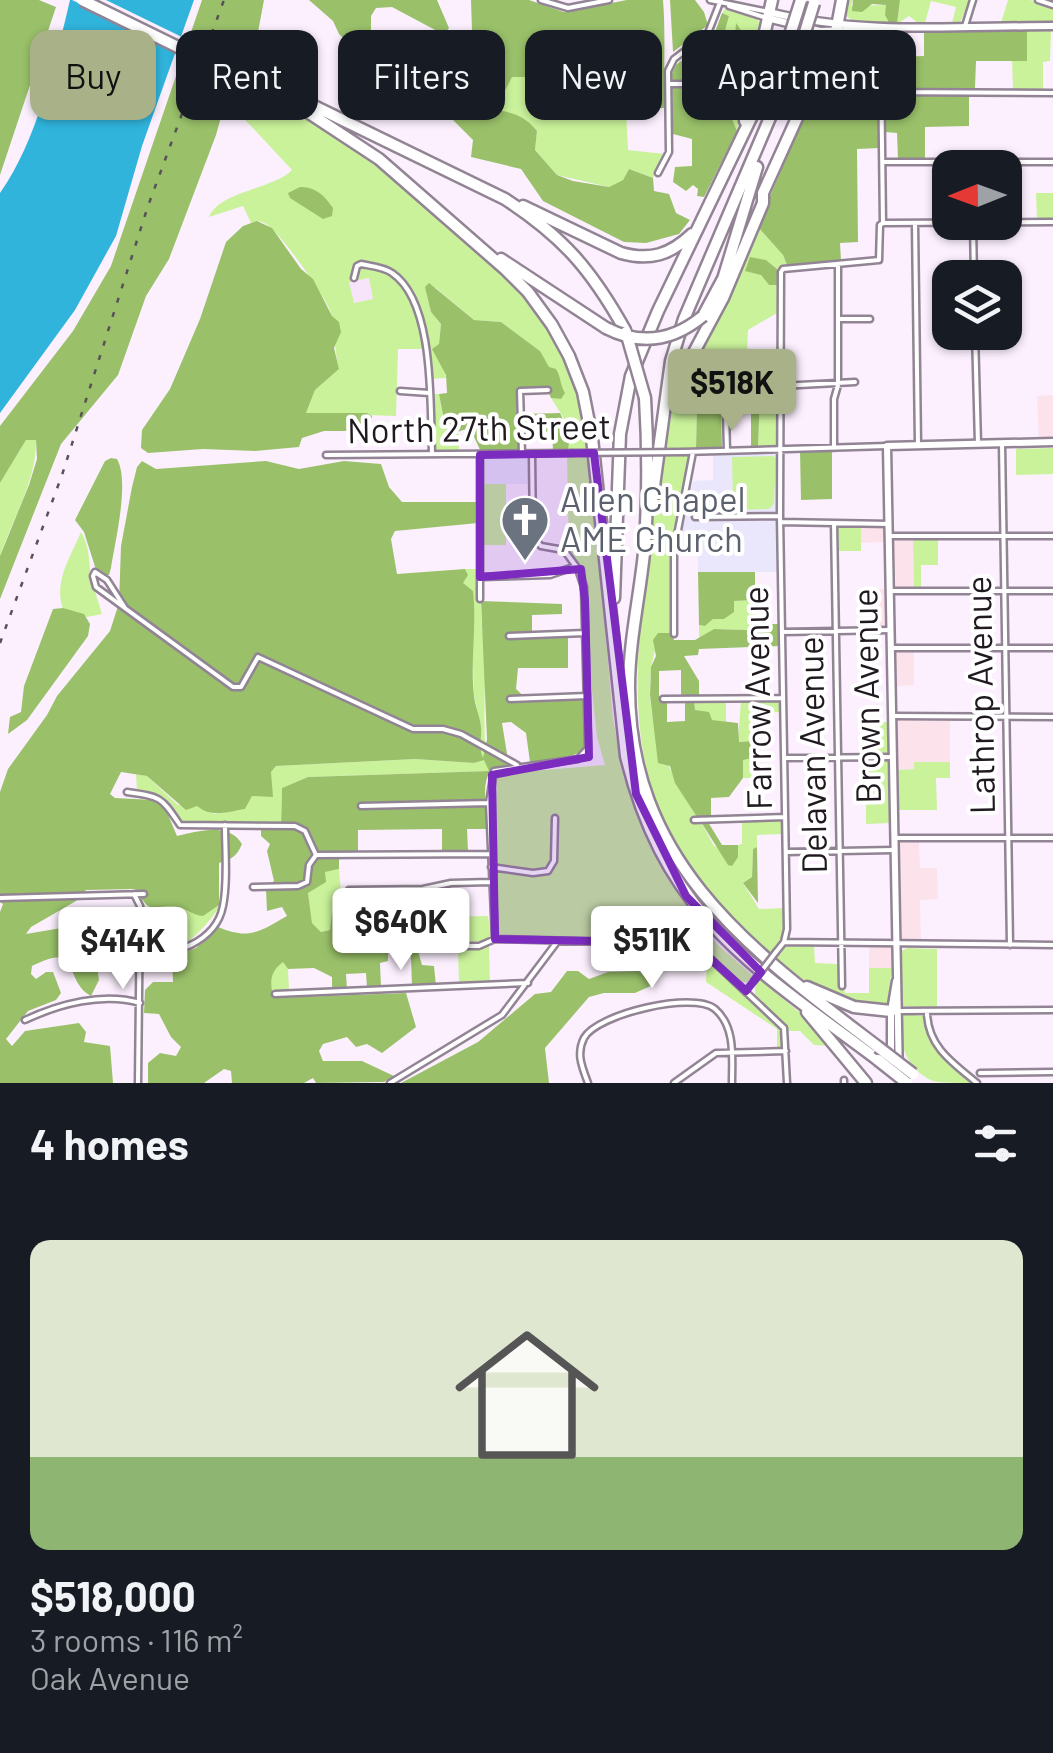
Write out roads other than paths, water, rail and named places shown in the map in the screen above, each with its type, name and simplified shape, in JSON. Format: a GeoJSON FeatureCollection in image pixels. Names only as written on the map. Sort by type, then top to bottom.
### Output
{"type":"FeatureCollection","features":[{"type":"Feature","properties":{"kind":"highway"},"geometry":{"type":"LineString","coordinates":[[82,0],[176,44]]}},
{"type":"Feature","properties":{"kind":"highway"},"geometry":{"type":"LineString","coordinates":[[98,0],[176,41]]}},
{"type":"Feature","properties":{"kind":"highway"},"geometry":{"type":"LineString","coordinates":[[612,634],[624,405],[642,348],[788,41],[801,0]]}},
{"type":"Feature","properties":{"kind":"highway"},"geometry":{"type":"LineString","coordinates":[[475,242],[606,328],[638,340],[660,339],[685,330],[703,316],[724,276],[837,28],[842,0]]}},
{"type":"Feature","properties":{"kind":"highway"},"geometry":{"type":"LineString","coordinates":[[806,30],[815,1]]}},
{"type":"Feature","properties":{"kind":"highway"},"geometry":{"type":"LineString","coordinates":[[742,140],[769,10]]}},
{"type":"Feature","properties":{"kind":"highway"},"geometry":{"type":"LineString","coordinates":[[318,111],[621,253],[638,258],[667,252],[700,226]]}},
{"type":"Feature","properties":{"kind":"highway"},"geometry":{"type":"LineString","coordinates":[[318,119],[379,159],[475,242],[528,292],[552,325],[583,392],[592,438],[626,756],[652,837],[686,896],[716,933],[797,999],[878,1060],[924,1083]]}},
{"type":"Feature","properties":{"kind":"highway"},"geometry":{"type":"LineString","coordinates":[[771,120],[684,319],[671,361],[629,688],[631,723],[640,771],[666,836],[680,865],[707,902],[733,931],[878,1047],[910,1078]]}},
{"type":"Feature","properties":{"kind":"highway"},"geometry":{"type":"LineString","coordinates":[[724,276],[772,120]]}},
{"type":"Feature","properties":{"kind":"highway"},"geometry":{"type":"LineString","coordinates":[[664,412],[676,382],[723,298],[763,203],[763,193]]}},
{"type":"Feature","properties":{"kind":"highway"},"geometry":{"type":"LineString","coordinates":[[504,199],[578,256],[625,330],[644,398],[645,544]]}},
{"type":"Feature","properties":{"kind":"highway"},"geometry":{"type":"LineString","coordinates":[[792,980],[854,1007],[894,1011]]}},
{"type":"Feature","properties":{"kind":"highway"},"geometry":{"type":"LineString","coordinates":[[797,999],[866,1083]]}},
{"type":"Feature","properties":{"kind":"main road"},"geometry":{"type":"LineString","coordinates":[[769,10],[837,28],[1053,26]]}},
{"type":"Feature","properties":{"kind":"main road","name":"North 27th Street"},"geometry":{"type":"LineString","coordinates":[[887,446],[1053,442]]}},
{"type":"Feature","properties":{"kind":"main road","name":"Brown Avenue"},"geometry":{"type":"LineString","coordinates":[[887,446],[896,1083]]}},
{"type":"Feature","properties":{"kind":"street"},"geometry":{"type":"LineString","coordinates":[[541,0],[568,8],[609,0]]}},
{"type":"Feature","properties":{"kind":"street"},"geometry":{"type":"LineString","coordinates":[[710,0],[769,10]]}},
{"type":"Feature","properties":{"kind":"street"},"geometry":{"type":"LineString","coordinates":[[966,26],[973,0]]}},
{"type":"Feature","properties":{"kind":"street"},"geometry":{"type":"LineString","coordinates":[[1038,0],[1053,5]]}},
{"type":"Feature","properties":{"kind":"street"},"geometry":{"type":"LineString","coordinates":[[658,173],[669,152],[668,70],[674,59],[708,32],[721,1]]}},
{"type":"Feature","properties":{"kind":"street"},"geometry":{"type":"LineString","coordinates":[[668,84],[682,84]]}},
{"type":"Feature","properties":{"kind":"street"},"geometry":{"type":"LineString","coordinates":[[916,92],[1053,93]]}},
{"type":"Feature","properties":{"kind":"street"},"geometry":{"type":"LineString","coordinates":[[834,448],[838,264],[879,260],[883,223],[882,120]]}},
{"type":"Feature","properties":{"kind":"street"},"geometry":{"type":"LineString","coordinates":[[883,162],[1053,162]]}},
{"type":"Feature","properties":{"kind":"street"},"geometry":{"type":"LineString","coordinates":[[1022,222],[1053,222]]}},
{"type":"Feature","properties":{"kind":"street"},"geometry":{"type":"LineString","coordinates":[[883,223],[932,224]]}},
{"type":"Feature","properties":{"kind":"street"},"geometry":{"type":"LineString","coordinates":[[914,224],[918,446]]}},
{"type":"Feature","properties":{"kind":"street","name":"Farrow Avenue"},"geometry":{"type":"LineString","coordinates":[[784,942],[781,272],[783,268],[838,264]]}},
{"type":"Feature","properties":{"kind":"street"},"geometry":{"type":"LineString","coordinates":[[354,278],[357,266],[369,265],[392,273],[406,288],[425,329],[432,455]]}},
{"type":"Feature","properties":{"kind":"street"},"geometry":{"type":"LineString","coordinates":[[838,319],[870,319]]}},
{"type":"Feature","properties":{"kind":"street"},"geometry":{"type":"LineString","coordinates":[[975,350],[978,444]]}},
{"type":"Feature","properties":{"kind":"street"},"geometry":{"type":"LineString","coordinates":[[725,373],[727,452]]}},
{"type":"Feature","properties":{"kind":"street"},"geometry":{"type":"LineString","coordinates":[[781,386],[855,382]]}},
{"type":"Feature","properties":{"kind":"street"},"geometry":{"type":"LineString","coordinates":[[522,454],[520,392],[548,390]]}},
{"type":"Feature","properties":{"kind":"street"},"geometry":{"type":"LineString","coordinates":[[400,391],[429,392]]}},
{"type":"Feature","properties":{"kind":"street","name":"Lathrop Avenue"},"geometry":{"type":"LineString","coordinates":[[1002,444],[1010,945]]}},
{"type":"Feature","properties":{"kind":"street","name":"North 27th Street"},"geometry":{"type":"LineString","coordinates":[[326,456],[727,452],[887,446]]}},
{"type":"Feature","properties":{"kind":"street"},"geometry":{"type":"LineString","coordinates":[[674,634],[674,551],[693,452]]}},
{"type":"Feature","properties":{"kind":"street"},"geometry":{"type":"LineString","coordinates":[[495,938],[489,803],[494,771],[578,758],[586,753],[584,587],[576,566],[559,548],[535,542],[532,454]]}},
{"type":"Feature","properties":{"kind":"street"},"geometry":{"type":"LineString","coordinates":[[480,455],[480,599]]}},
{"type":"Feature","properties":{"kind":"street"},"geometry":{"type":"LineString","coordinates":[[694,517],[889,524]]}},
{"type":"Feature","properties":{"kind":"street","name":"Delavan Avenue"},"geometry":{"type":"LineString","coordinates":[[834,523],[842,986]]}},
{"type":"Feature","properties":{"kind":"street"},"geometry":{"type":"LineString","coordinates":[[889,536],[1053,536]]}},
{"type":"Feature","properties":{"kind":"street"},"geometry":{"type":"LineString","coordinates":[[480,577],[550,574],[576,566]]}},
{"type":"Feature","properties":{"kind":"street"},"geometry":{"type":"LineString","coordinates":[[124,608],[107,580],[95,572],[96,587],[124,608],[234,687],[241,688],[246,682],[258,657],[414,728],[452,731],[495,756],[522,766]]}},
{"type":"Feature","properties":{"kind":"street"},"geometry":{"type":"LineString","coordinates":[[890,591],[1053,591]]}},
{"type":"Feature","properties":{"kind":"street"},"geometry":{"type":"LineString","coordinates":[[782,632],[891,630]]}},
{"type":"Feature","properties":{"kind":"street"},"geometry":{"type":"LineString","coordinates":[[508,636],[586,633]]}},
{"type":"Feature","properties":{"kind":"street"},"geometry":{"type":"LineString","coordinates":[[891,648],[1053,648]]}},
{"type":"Feature","properties":{"kind":"street"},"geometry":{"type":"LineString","coordinates":[[510,698],[588,696]]}},
{"type":"Feature","properties":{"kind":"street"},"geometry":{"type":"LineString","coordinates":[[664,699],[783,698]]}},
{"type":"Feature","properties":{"kind":"street"},"geometry":{"type":"LineString","coordinates":[[892,716],[1053,716]]}},
{"type":"Feature","properties":{"kind":"street"},"geometry":{"type":"LineString","coordinates":[[784,758],[893,757]]}},
{"type":"Feature","properties":{"kind":"street"},"geometry":{"type":"LineString","coordinates":[[126,792],[158,796],[170,805],[180,825],[295,826],[305,832],[316,855]]}},
{"type":"Feature","properties":{"kind":"street"},"geometry":{"type":"LineString","coordinates":[[361,806],[489,803]]}},
{"type":"Feature","properties":{"kind":"street"},"geometry":{"type":"LineString","coordinates":[[694,820],[786,817]]}},
{"type":"Feature","properties":{"kind":"street"},"geometry":{"type":"LineString","coordinates":[[490,866],[533,873],[548,871],[554,862],[555,818]]}},
{"type":"Feature","properties":{"kind":"street"},"geometry":{"type":"LineString","coordinates":[[140,956],[164,956],[193,944],[212,926],[223,909],[225,825]]}},
{"type":"Feature","properties":{"kind":"street"},"geometry":{"type":"LineString","coordinates":[[894,838],[1053,838]]}},
{"type":"Feature","properties":{"kind":"street"},"geometry":{"type":"LineString","coordinates":[[786,852],[894,850]]}},
{"type":"Feature","properties":{"kind":"street"},"geometry":{"type":"LineString","coordinates":[[316,855],[490,854]]}},
{"type":"Feature","properties":{"kind":"street"},"geometry":{"type":"LineString","coordinates":[[253,886],[298,886],[307,882],[309,865],[316,855]]}},
{"type":"Feature","properties":{"kind":"street"},"geometry":{"type":"LineString","coordinates":[[349,890],[423,889],[491,882]]}},
{"type":"Feature","properties":{"kind":"street"},"geometry":{"type":"LineString","coordinates":[[134,894],[140,906],[138,1083]]}},
{"type":"Feature","properties":{"kind":"street"},"geometry":{"type":"LineString","coordinates":[[0,898],[144,894]]}},
{"type":"Feature","properties":{"kind":"street"},"geometry":{"type":"LineString","coordinates":[[420,946],[478,946],[495,938],[692,943],[701,947],[784,1028],[787,1083]]}},
{"type":"Feature","properties":{"kind":"street"},"geometry":{"type":"LineString","coordinates":[[390,1083],[502,1014],[557,942]]}},
{"type":"Feature","properties":{"kind":"street"},"geometry":{"type":"LineString","coordinates":[[746,991],[784,942],[1053,945]]}},
{"type":"Feature","properties":{"kind":"street"},"geometry":{"type":"LineString","coordinates":[[276,994],[528,983]]}},
{"type":"Feature","properties":{"kind":"street"},"geometry":{"type":"LineString","coordinates":[[26,1020],[60,1004],[132,998],[140,987]]}},
{"type":"Feature","properties":{"kind":"street"},"geometry":{"type":"LineString","coordinates":[[125,1000],[140,1003]]}},
{"type":"Feature","properties":{"kind":"street"},"geometry":{"type":"LineString","coordinates":[[588,1083],[580,1053],[590,1030],[604,1021],[680,1001],[703,1002],[716,1010],[727,1025],[732,1083]]}},
{"type":"Feature","properties":{"kind":"street"},"geometry":{"type":"LineString","coordinates":[[894,1011],[1053,1010]]}},
{"type":"Feature","properties":{"kind":"street"},"geometry":{"type":"LineString","coordinates":[[927,1011],[929,1034],[935,1046],[977,1083]]}},
{"type":"Feature","properties":{"kind":"street"},"geometry":{"type":"LineString","coordinates":[[674,1083],[711,1055],[786,1051]]}},
{"type":"Feature","properties":{"kind":"street"},"geometry":{"type":"LineString","coordinates":[[980,1073],[1053,1072]]}},
{"type":"Feature","properties":{"kind":"street"},"geometry":{"type":"LineString","coordinates":[[1009,1073],[1009,1083]]}},
{"type":"Feature","properties":{"kind":"water"},"geometry":{"type":"Polygon","coordinates":[[[70,0],[194,0],[183,30],[176,30],[176,51],[156,107],[156,30],[62,30],[70,0]]]}},
{"type":"Feature","properties":{"kind":"water"},"geometry":{"type":"Polygon","coordinates":[[[36,120],[151,120],[116,236],[75,310],[0,413],[0,193],[36,120]]]}},
{"type":"Feature","properties":{"kind":"railway"},"geometry":{"type":"LineString","coordinates":[[0,643],[62,475],[148,206],[224,0]]}},
{"type":"Feature","properties":{"kind":"place","name":"Allen Chapel AME Church"},"geometry":{"type":"Point","coordinates":[525,562]}}]}
